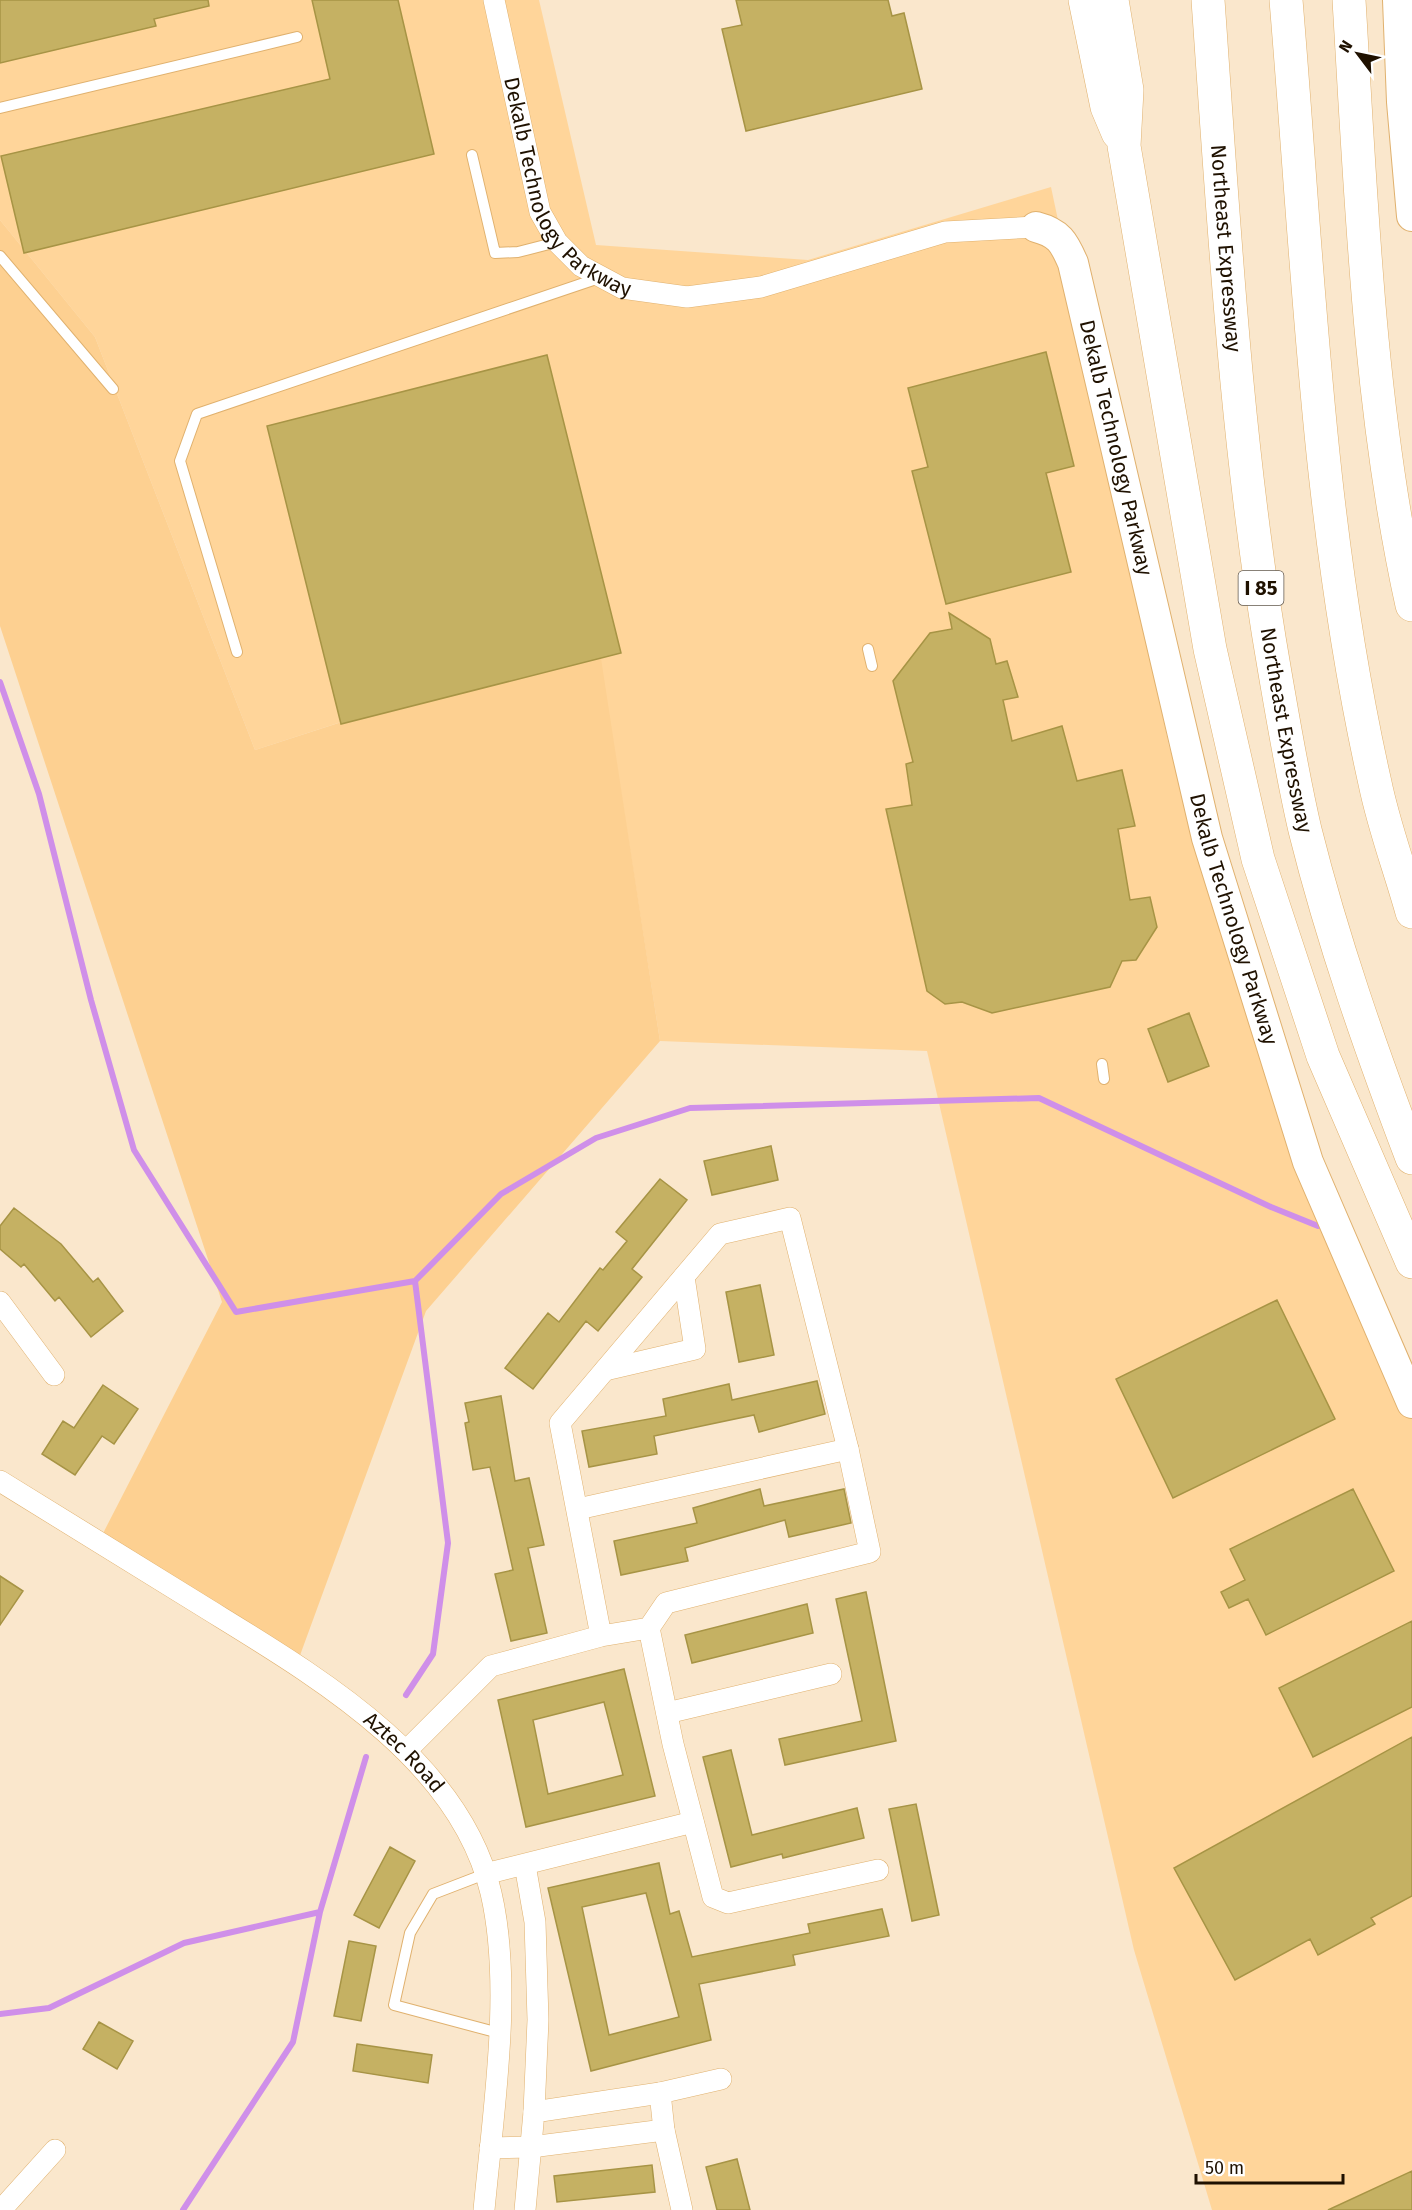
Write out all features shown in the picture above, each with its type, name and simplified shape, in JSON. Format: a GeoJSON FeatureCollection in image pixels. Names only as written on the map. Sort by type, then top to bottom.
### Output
{"type":"FeatureCollection","features":[{"type":"Feature","properties":{"kind":"highway"},"geometry":{"type":"LineString","coordinates":[[1085,0],[1107,107],[1124,146]]}},
{"type":"Feature","properties":{"kind":"highway"},"geometry":{"type":"LineString","coordinates":[[1112,0],[1127,90],[1124,146],[1210,649],[1258,858],[1323,1056],[1412,1262]]}},
{"type":"Feature","properties":{"kind":"highway","name":"Northeast Expressway"},"geometry":{"type":"LineString","coordinates":[[1208,0],[1244,464],[1263,601],[1282,713],[1305,828],[1335,940],[1368,1041],[1412,1158]]}},
{"type":"Feature","properties":{"kind":"highway"},"geometry":{"type":"LineString","coordinates":[[1286,0],[1324,457],[1341,600],[1375,784],[1412,912]]}},
{"type":"Feature","properties":{"kind":"highway"},"geometry":{"type":"LineString","coordinates":[[1349,0],[1373,337],[1397,540],[1412,605]]}},
{"type":"Feature","properties":{"kind":"street","name":"Dekalb Technology Parkway"},"geometry":{"type":"LineString","coordinates":[[494,0],[540,212],[558,242],[581,266],[622,288],[687,297],[761,287],[945,232],[1036,227],[1053,231],[1064,242],[1073,263],[1207,838],[1308,1162],[1412,1403]]}},
{"type":"Feature","properties":{"kind":"street"},"geometry":{"type":"LineString","coordinates":[[1398,0],[1402,102],[1411,200]]}},
{"type":"Feature","properties":{"kind":"street"},"geometry":{"type":"LineString","coordinates":[[407,1750],[491,1666],[601,1636],[649,1628],[666,1604],[870,1552],[848,1449],[790,1218],[720,1234],[560,1423],[601,1636]]}},
{"type":"Feature","properties":{"kind":"street"},"geometry":{"type":"LineString","coordinates":[[605,1370],[695,1349],[684,1277]]}},
{"type":"Feature","properties":{"kind":"street"},"geometry":{"type":"LineString","coordinates":[[0,1302],[54,1374]]}},
{"type":"Feature","properties":{"kind":"street"},"geometry":{"type":"LineString","coordinates":[[578,1509],[848,1449]]}},
{"type":"Feature","properties":{"kind":"street","name":"Aztec Road"},"geometry":{"type":"LineString","coordinates":[[0,1480],[282,1656],[356,1707],[407,1750],[463,1823],[485,1874],[501,1957],[499,2033],[484,2210]]}},
{"type":"Feature","properties":{"kind":"street"},"geometry":{"type":"LineString","coordinates":[[649,1628],[667,1713],[712,1897],[728,1904],[878,1870]]}},
{"type":"Feature","properties":{"kind":"street"},"geometry":{"type":"LineString","coordinates":[[667,1713],[831,1674]]}},
{"type":"Feature","properties":{"kind":"street"},"geometry":{"type":"LineString","coordinates":[[485,1874],[693,1822]]}},
{"type":"Feature","properties":{"kind":"street"},"geometry":{"type":"LineString","coordinates":[[525,1864],[535,1933],[538,2020],[534,2112],[525,2210]]}},
{"type":"Feature","properties":{"kind":"street"},"geometry":{"type":"LineString","coordinates":[[534,2112],[660,2093],[721,2079]]}},
{"type":"Feature","properties":{"kind":"street"},"geometry":{"type":"LineString","coordinates":[[660,2093],[664,2130],[682,2210]]}},
{"type":"Feature","properties":{"kind":"street"},"geometry":{"type":"LineString","coordinates":[[490,2148],[531,2146],[664,2130]]}},
{"type":"Feature","properties":{"kind":"street"},"geometry":{"type":"LineString","coordinates":[[1,2210],[55,2150]]}},
{"type":"Feature","properties":{"kind":"lane"},"geometry":{"type":"LineString","coordinates":[[0,108],[297,37]]}},
{"type":"Feature","properties":{"kind":"lane"},"geometry":{"type":"LineString","coordinates":[[472,154],[495,253],[518,252],[558,242]]}},
{"type":"Feature","properties":{"kind":"lane"},"geometry":{"type":"LineString","coordinates":[[0,256],[113,389]]}},
{"type":"Feature","properties":{"kind":"lane"},"geometry":{"type":"LineString","coordinates":[[237,652],[180,461],[197,414],[602,277]]}},
{"type":"Feature","properties":{"kind":"lane"},"geometry":{"type":"LineString","coordinates":[[868,649],[872,666]]}},
{"type":"Feature","properties":{"kind":"lane"},"geometry":{"type":"LineString","coordinates":[[1102,1064],[1104,1079]]}},
{"type":"Feature","properties":{"kind":"lane"},"geometry":{"type":"LineString","coordinates":[[485,1874],[432,1894],[410,1933],[394,2005],[499,2033]]}},
{"type":"Feature","properties":{"kind":"shaded area"},"geometry":{"type":"Polygon","coordinates":[[[0,0],[539,0],[596,245],[808,260],[1051,187],[1169,746],[1274,1058],[1412,1413],[1412,2210],[1212,2210],[1134,1950],[927,1051],[660,1041],[597,639],[255,750],[95,337],[0,220],[0,0]]]}},
{"type":"Feature","properties":{"kind":"shaded area"},"geometry":{"type":"Polygon","coordinates":[[[0,220],[95,337],[255,750],[598,639],[660,1041],[426,1311],[295,1669],[97,1545],[222,1302],[0,626],[0,220]]]}},
{"type":"Feature","properties":{"kind":"building"},"geometry":{"type":"Polygon","coordinates":[[[0,0],[208,0],[209,6],[154,19],[156,26],[0,63],[0,0]]]}},
{"type":"Feature","properties":{"kind":"building"},"geometry":{"type":"Polygon","coordinates":[[[312,0],[398,0],[434,154],[24,253],[1,156],[330,79],[312,0]]]}},
{"type":"Feature","properties":{"kind":"building"},"geometry":{"type":"Polygon","coordinates":[[[736,0],[888,0],[892,16],[904,13],[922,89],[746,131],[722,29],[742,25],[736,0]]]}},
{"type":"Feature","properties":{"kind":"building"},"geometry":{"type":"Polygon","coordinates":[[[1046,352],[1074,466],[1046,473],[1071,572],[946,604],[912,471],[928,467],[908,388],[1046,352]]]}},
{"type":"Feature","properties":{"kind":"building"},"geometry":{"type":"Polygon","coordinates":[[[547,355],[621,653],[341,724],[267,426],[547,355]]]}},
{"type":"Feature","properties":{"kind":"building"},"geometry":{"type":"Polygon","coordinates":[[[949,613],[990,639],[996,664],[1007,661],[1018,697],[1003,700],[1012,741],[1062,726],[1077,781],[1122,770],[1135,826],[1118,829],[1130,900],[1150,897],[1157,927],[1136,960],[1122,961],[1110,987],[992,1013],[962,1002],[945,1004],[927,991],[886,809],[912,805],[906,764],[913,762],[893,681],[930,633],[952,629],[949,613]]]}},
{"type":"Feature","properties":{"kind":"building"},"geometry":{"type":"Polygon","coordinates":[[[1189,1013],[1209,1066],[1168,1082],[1148,1029],[1189,1013]]]}},
{"type":"Feature","properties":{"kind":"building"},"geometry":{"type":"Polygon","coordinates":[[[771,1146],[778,1180],[712,1195],[704,1161],[771,1146]]]}},
{"type":"Feature","properties":{"kind":"building"},"geometry":{"type":"Polygon","coordinates":[[[660,1179],[687,1200],[632,1269],[642,1277],[598,1331],[586,1321],[533,1389],[505,1368],[548,1313],[559,1322],[600,1268],[603,1270],[627,1241],[616,1232],[660,1179]]]}},
{"type":"Feature","properties":{"kind":"building"},"geometry":{"type":"Polygon","coordinates":[[[14,1208],[61,1244],[93,1282],[98,1278],[123,1311],[91,1337],[59,1297],[55,1301],[24,1264],[21,1267],[0,1249],[0,1226],[14,1208]]]}},
{"type":"Feature","properties":{"kind":"building"},"geometry":{"type":"Polygon","coordinates":[[[760,1285],[774,1355],[739,1362],[726,1292],[760,1285]]]}},
{"type":"Feature","properties":{"kind":"building"},"geometry":{"type":"Polygon","coordinates":[[[1277,1300],[1335,1419],[1173,1498],[1116,1379],[1277,1300]]]}},
{"type":"Feature","properties":{"kind":"building"},"geometry":{"type":"Polygon","coordinates":[[[817,1381],[825,1414],[759,1432],[754,1415],[654,1436],[657,1454],[589,1467],[582,1431],[666,1416],[663,1399],[729,1384],[732,1400],[817,1381]]]}},
{"type":"Feature","properties":{"kind":"building"},"geometry":{"type":"Polygon","coordinates":[[[103,1385],[138,1409],[114,1444],[102,1436],[75,1475],[42,1454],[63,1421],[74,1428],[103,1385]]]}},
{"type":"Feature","properties":{"kind":"building"},"geometry":{"type":"Polygon","coordinates":[[[501,1396],[515,1481],[529,1478],[544,1545],[528,1548],[547,1633],[511,1641],[495,1574],[513,1570],[490,1467],[473,1470],[465,1423],[469,1422],[465,1403],[501,1396]]]}},
{"type":"Feature","properties":{"kind":"building"},"geometry":{"type":"Polygon","coordinates":[[[760,1489],[764,1506],[844,1489],[851,1523],[789,1537],[785,1520],[685,1548],[688,1561],[621,1575],[614,1541],[697,1523],[693,1508],[760,1489]]]}},
{"type":"Feature","properties":{"kind":"building"},"geometry":{"type":"Polygon","coordinates":[[[1353,1489],[1394,1571],[1266,1635],[1248,1599],[1229,1608],[1221,1592],[1245,1580],[1230,1549],[1353,1489]]]}},
{"type":"Feature","properties":{"kind":"building"},"geometry":{"type":"Polygon","coordinates":[[[0,1576],[23,1591],[0,1625],[0,1576]]]}},
{"type":"Feature","properties":{"kind":"building"},"geometry":{"type":"Polygon","coordinates":[[[866,1592],[896,1741],[785,1765],[779,1739],[862,1721],[836,1599],[866,1592]]]}},
{"type":"Feature","properties":{"kind":"building"},"geometry":{"type":"Polygon","coordinates":[[[807,1604],[813,1633],[692,1663],[685,1635],[807,1604]]]}},
{"type":"Feature","properties":{"kind":"building"},"geometry":{"type":"Polygon","coordinates":[[[1412,1621],[1412,1707],[1313,1757],[1279,1688],[1412,1621]]]}},
{"type":"Feature","properties":{"kind":"building"},"geometry":{"type":"Polygon","coordinates":[[[624,1669],[655,1796],[526,1827],[498,1700],[624,1669]],[[604,1702],[533,1720],[548,1794],[623,1775],[604,1702]]]}},
{"type":"Feature","properties":{"kind":"building"},"geometry":{"type":"Polygon","coordinates":[[[1412,1737],[1412,1896],[1371,1918],[1375,1924],[1318,1955],[1310,1939],[1235,1980],[1174,1868],[1412,1737]]]}},
{"type":"Feature","properties":{"kind":"building"},"geometry":{"type":"Polygon","coordinates":[[[731,1750],[752,1835],[857,1808],[864,1838],[783,1858],[782,1854],[731,1867],[703,1757],[731,1750]]]}},
{"type":"Feature","properties":{"kind":"building"},"geometry":{"type":"Polygon","coordinates":[[[916,1804],[939,1915],[912,1921],[889,1809],[916,1804]]]}},
{"type":"Feature","properties":{"kind":"building"},"geometry":{"type":"Polygon","coordinates":[[[390,1847],[415,1861],[379,1928],[354,1915],[390,1847]]]}},
{"type":"Feature","properties":{"kind":"building"},"geometry":{"type":"Polygon","coordinates":[[[659,1863],[670,1914],[679,1911],[692,1957],[810,1933],[808,1924],[882,1909],[889,1936],[793,1955],[795,1965],[699,1984],[711,2040],[591,2071],[548,1888],[659,1863]],[[646,1893],[582,1907],[609,2035],[679,2017],[646,1893]]]}},
{"type":"Feature","properties":{"kind":"building"},"geometry":{"type":"Polygon","coordinates":[[[349,1941],[376,1946],[361,2021],[334,2016],[349,1941]]]}},
{"type":"Feature","properties":{"kind":"building"},"geometry":{"type":"Polygon","coordinates":[[[99,2022],[133,2041],[117,2069],[83,2049],[99,2022]]]}},
{"type":"Feature","properties":{"kind":"building"},"geometry":{"type":"Polygon","coordinates":[[[357,2044],[432,2055],[428,2083],[353,2071],[357,2044]]]}},
{"type":"Feature","properties":{"kind":"building"},"geometry":{"type":"Polygon","coordinates":[[[737,2159],[750,2210],[717,2210],[706,2167],[737,2159]]]}},
{"type":"Feature","properties":{"kind":"building"},"geometry":{"type":"Polygon","coordinates":[[[652,2165],[655,2192],[557,2202],[554,2176],[652,2165]]]}},
{"type":"Feature","properties":{"kind":"building"},"geometry":{"type":"Polygon","coordinates":[[[1412,2171],[1412,2210],[1328,2210],[1412,2171]]]}},
{"type":"Feature","properties":{"kind":"waterway"},"geometry":{"type":"LineString","coordinates":[[0,682],[39,794],[91,1000],[134,1150],[236,1312],[415,1281],[501,1194],[596,1138],[690,1108],[1039,1098],[1271,1207],[1318,1226]]}},
{"type":"Feature","properties":{"kind":"waterway"},"geometry":{"type":"LineString","coordinates":[[406,1695],[433,1654],[448,1543],[415,1281]]}},
{"type":"Feature","properties":{"kind":"waterway"},"geometry":{"type":"LineString","coordinates":[[183,2210],[293,2042],[320,1912],[366,1757]]}},
{"type":"Feature","properties":{"kind":"waterway"},"geometry":{"type":"LineString","coordinates":[[0,2014],[49,2008],[184,1943],[320,1912]]}}]}
